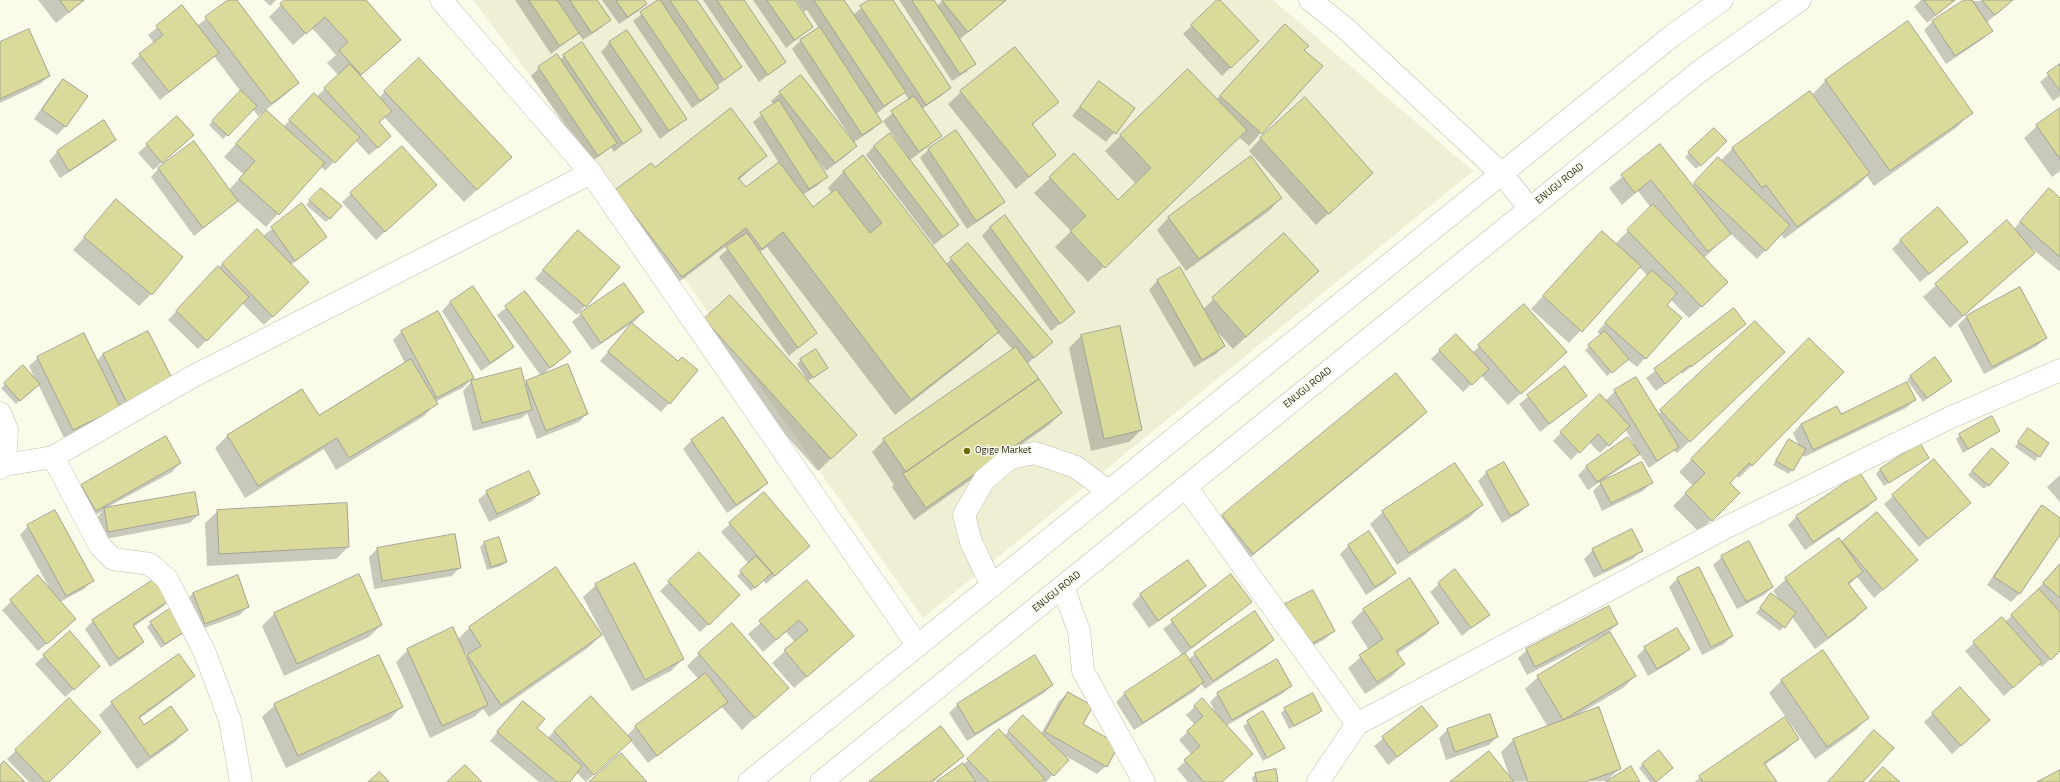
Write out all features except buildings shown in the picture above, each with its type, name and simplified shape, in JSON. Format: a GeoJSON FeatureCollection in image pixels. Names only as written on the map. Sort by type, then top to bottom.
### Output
{"type":"FeatureCollection","features":[{"type":"Feature","properties":{"kind":"street"},"geometry":{"type":"LineString","coordinates":[[441,0],[591,173],[918,646]]}},
{"type":"Feature","properties":{"kind":"street"},"geometry":{"type":"LineString","coordinates":[[1310,0],[1344,27],[1502,174],[1530,209]]}},
{"type":"Feature","properties":{"kind":"street"},"geometry":{"type":"LineString","coordinates":[[750,782],[1673,35],[1722,0]]}},
{"type":"Feature","properties":{"kind":"street","name":"ENUGU ROAD"},"geometry":{"type":"LineString","coordinates":[[821,782],[1700,71],[1800,0]]}},
{"type":"Feature","properties":{"kind":"street"},"geometry":{"type":"LineString","coordinates":[[0,413],[7,430],[3,466],[53,457],[190,378],[591,173]]}},
{"type":"Feature","properties":{"kind":"street"},"geometry":{"type":"LineString","coordinates":[[1318,782],[1356,724],[1723,529],[1947,419],[2060,370]]}},
{"type":"Feature","properties":{"kind":"street"},"geometry":{"type":"LineString","coordinates":[[992,586],[971,542],[964,515],[984,480],[1010,458],[1035,453],[1076,467],[1108,491]]}},
{"type":"Feature","properties":{"kind":"street"},"geometry":{"type":"LineString","coordinates":[[53,457],[100,546],[113,559],[150,564],[167,579],[205,653],[230,720],[241,782]]}},
{"type":"Feature","properties":{"kind":"street"},"geometry":{"type":"LineString","coordinates":[[1186,487],[1356,724]]}},
{"type":"Feature","properties":{"kind":"street"},"geometry":{"type":"LineString","coordinates":[[1063,587],[1079,631],[1083,671],[1144,782]]}},
{"type":"Feature","properties":{"kind":"shaded area","name":"Ogige Market"},"geometry":{"type":"Polygon","coordinates":[[[473,0],[1273,0],[1473,171],[923,618],[688,284],[473,0]]]}},
{"type":"Feature","properties":{"kind":"place","name":"Ogige Market"},"geometry":{"type":"Point","coordinates":[967,451]}}]}
